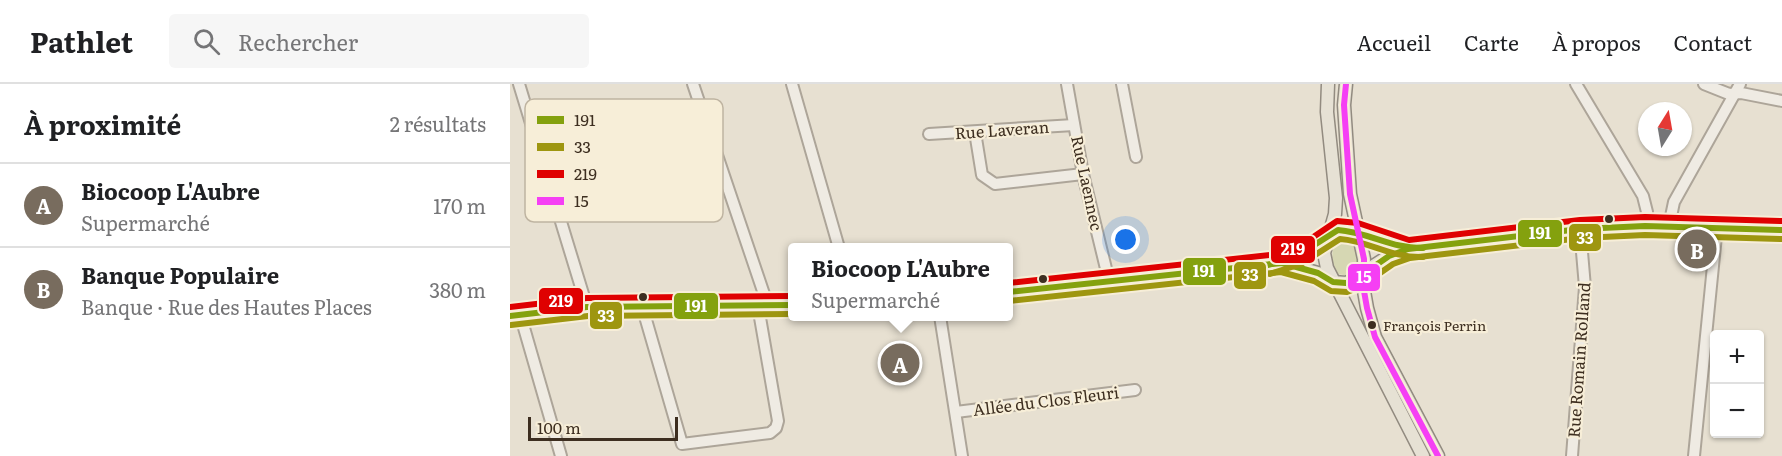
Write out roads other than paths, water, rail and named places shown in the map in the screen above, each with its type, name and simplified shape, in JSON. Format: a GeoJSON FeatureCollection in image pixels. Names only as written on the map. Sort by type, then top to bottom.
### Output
{"type":"FeatureCollection","features":[{"type":"Feature","properties":{"kind":"main road"},"geometry":{"type":"LineString","coordinates":[[1328,84],[1330,145],[1336,198],[1335,214],[1324,253],[1327,268],[1423,456]]}},
{"type":"Feature","properties":{"kind":"main road"},"geometry":{"type":"LineString","coordinates":[[1346,84],[1344,105],[1350,194],[1364,259],[1364,294],[1374,338],[1438,456]]}},
{"type":"Feature","properties":{"kind":"main road"},"geometry":{"type":"LineString","coordinates":[[1282,263],[1318,273],[1333,282],[1346,283],[1352,282],[1389,256],[1408,249],[1580,228],[1717,226],[1782,230]]}},
{"type":"Feature","properties":{"kind":"main road"},"geometry":{"type":"LineString","coordinates":[[1013,291],[1282,263],[1301,256],[1338,230],[1358,232],[1388,245],[1408,249]]}},
{"type":"Feature","properties":{"kind":"main road"},"geometry":{"type":"LineString","coordinates":[[515,315],[587,307],[788,305]]}},
{"type":"Feature","properties":{"kind":"street"},"geometry":{"type":"LineString","coordinates":[[519,84],[525,103]]}},
{"type":"Feature","properties":{"kind":"street"},"geometry":{"type":"LineString","coordinates":[[693,84],[698,99]]}},
{"type":"Feature","properties":{"kind":"street"},"geometry":{"type":"LineString","coordinates":[[792,84],[838,243]]}},
{"type":"Feature","properties":{"kind":"street","name":"Rue Laennec"},"geometry":{"type":"LineString","coordinates":[[1067,84],[1083,174],[1109,281]]}},
{"type":"Feature","properties":{"kind":"street"},"geometry":{"type":"LineString","coordinates":[[1122,84],[1136,157]]}},
{"type":"Feature","properties":{"kind":"street"},"geometry":{"type":"LineString","coordinates":[[1576,84],[1643,196],[1647,212],[1645,226]]}},
{"type":"Feature","properties":{"kind":"street"},"geometry":{"type":"LineString","coordinates":[[1704,84],[1729,94],[1738,89],[1782,101]]}},
{"type":"Feature","properties":{"kind":"street"},"geometry":{"type":"LineString","coordinates":[[1669,226],[1674,202],[1738,89]]}},
{"type":"Feature","properties":{"kind":"street","name":"Rue Laveran"},"geometry":{"type":"LineString","coordinates":[[929,134],[1074,125]]}},
{"type":"Feature","properties":{"kind":"street"},"geometry":{"type":"LineString","coordinates":[[975,132],[982,175],[995,184],[1083,174]]}},
{"type":"Feature","properties":{"kind":"street"},"geometry":{"type":"LineString","coordinates":[[642,306],[682,444],[770,433],[776,428],[778,421],[763,306],[723,178]]}},
{"type":"Feature","properties":{"kind":"street"},"geometry":{"type":"LineString","coordinates":[[562,222],[587,307]]}},
{"type":"Feature","properties":{"kind":"street"},"geometry":{"type":"LineString","coordinates":[[1694,456],[1717,226]]}},
{"type":"Feature","properties":{"kind":"street","name":"Rue Romain Rolland"},"geometry":{"type":"LineString","coordinates":[[1572,456],[1585,287],[1580,228]]}},
{"type":"Feature","properties":{"kind":"street"},"geometry":{"type":"LineString","coordinates":[[515,315],[561,456]]}},
{"type":"Feature","properties":{"kind":"street"},"geometry":{"type":"LineString","coordinates":[[941,321],[962,456]]}},
{"type":"Feature","properties":{"kind":"street","name":"Allée du Clos Fleuri"},"geometry":{"type":"LineString","coordinates":[[956,412],[1135,390]]}},
{"type":"Feature","properties":{"kind":"place","name":"Banque Populaire"},"geometry":{"type":"Point","coordinates":[1697,249]}},
{"type":"Feature","properties":{"kind":"place","name":"François Perrin"},"geometry":{"type":"Point","coordinates":[1372,325]}},
{"type":"Feature","properties":{"kind":"place","name":"Biocoop L'Aubre"},"geometry":{"type":"Point","coordinates":[900,363]}}]}
